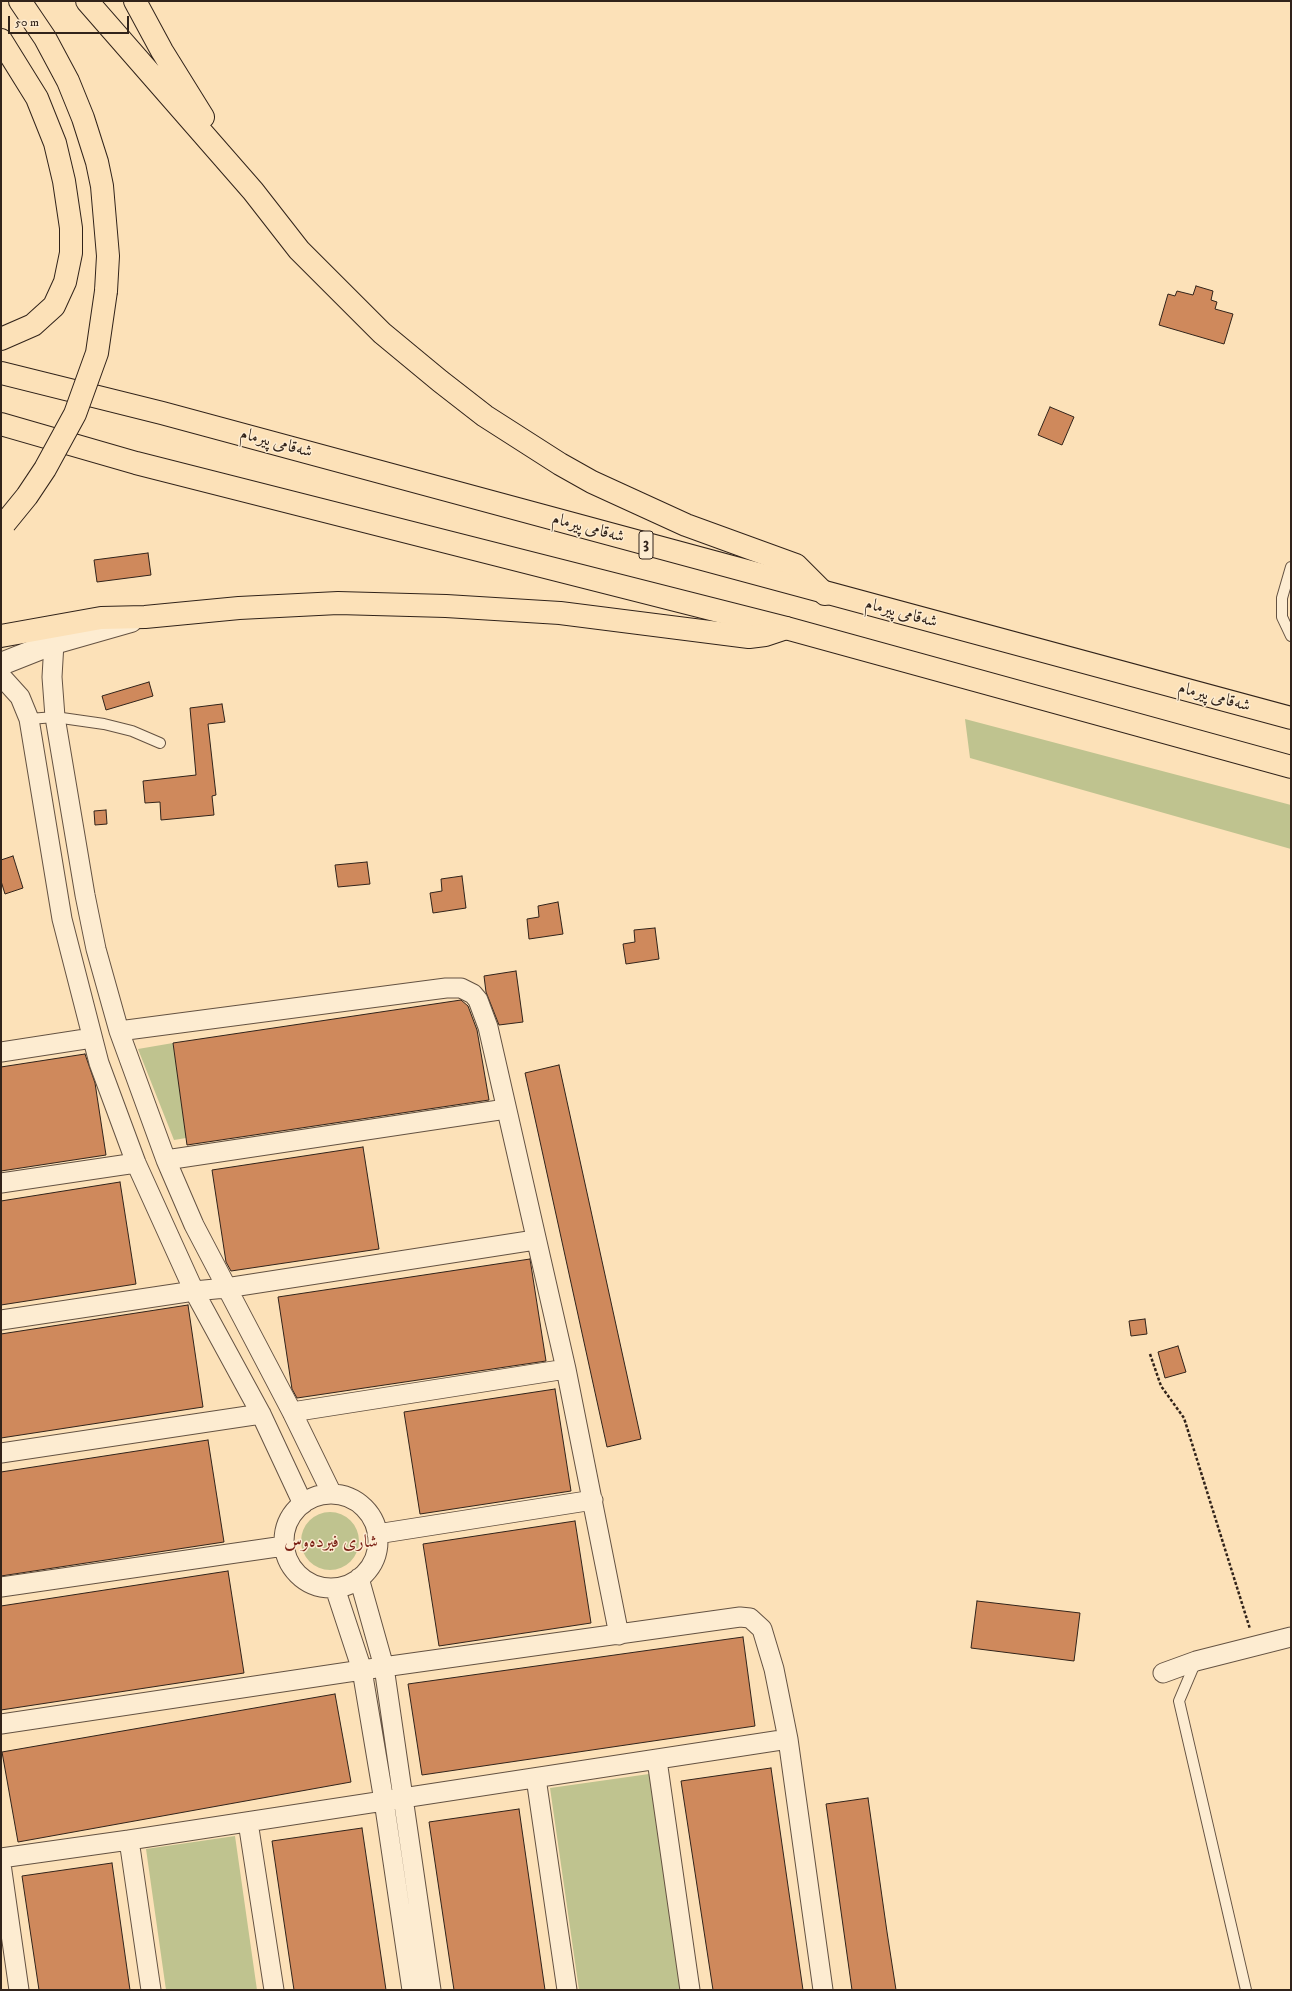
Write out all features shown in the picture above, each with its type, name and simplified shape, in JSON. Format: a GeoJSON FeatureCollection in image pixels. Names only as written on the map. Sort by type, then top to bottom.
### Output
{"type":"FeatureCollection","features":[{"type":"Feature","properties":{"kind":"highway"},"geometry":{"type":"LineString","coordinates":[[3,525],[45,470],[75,414],[97,353],[106,291],[108,256],[102,186],[97,162],[83,118],[68,81],[45,38],[20,1]]}},
{"type":"Feature","properties":{"kind":"highway"},"geometry":{"type":"LineString","coordinates":[[87,1],[252,191],[299,250],[382,333],[485,416],[560,464],[592,482],[686,525],[796,565],[825,594]]}},
{"type":"Feature","properties":{"kind":"highway"},"geometry":{"type":"LineString","coordinates":[[135,1],[183,86],[252,191]]}},
{"type":"Feature","properties":{"kind":"highway"},"geometry":{"type":"LineString","coordinates":[[1,40],[38,98],[52,136],[64,180],[71,228],[71,253],[65,282],[54,306],[33,325],[1,339]]}},
{"type":"Feature","properties":{"kind":"highway","name":"شەقامی پیرمام"},"geometry":{"type":"LineString","coordinates":[[1,373],[162,413],[825,594],[1291,718]]}},
{"type":"Feature","properties":{"kind":"highway"},"geometry":{"type":"LineString","coordinates":[[1,424],[136,463],[786,628],[1291,767]]}},
{"type":"Feature","properties":{"kind":"highway"},"geometry":{"type":"LineString","coordinates":[[1,636],[101,618],[145,617],[239,608],[338,603],[446,606],[560,613],[749,637],[765,635],[786,628]]}},
{"type":"Feature","properties":{"kind":"street"},"geometry":{"type":"LineString","coordinates":[[1,664],[54,643],[145,617]]}},
{"type":"Feature","properties":{"kind":"street"},"geometry":{"type":"LineString","coordinates":[[54,643],[52,676],[55,717],[85,895],[96,949],[119,1031],[166,1160],[194,1225],[292,1412],[332,1494]]}},
{"type":"Feature","properties":{"kind":"street"},"geometry":{"type":"LineString","coordinates":[[1,676],[20,697],[30,719],[62,918],[92,1038],[136,1163],[194,1290],[261,1414],[303,1504]]}},
{"type":"Feature","properties":{"kind":"street"},"geometry":{"type":"LineString","coordinates":[[119,1031],[446,988],[461,988],[473,994],[481,1008],[488,1027],[535,1240],[566,1369],[619,1635]]}},
{"type":"Feature","properties":{"kind":"street"},"geometry":{"type":"LineString","coordinates":[[1,1052],[92,1038]]}},
{"type":"Feature","properties":{"kind":"street"},"geometry":{"type":"LineString","coordinates":[[166,1160],[506,1109]]}},
{"type":"Feature","properties":{"kind":"street"},"geometry":{"type":"LineString","coordinates":[[1,1183],[136,1163]]}},
{"type":"Feature","properties":{"kind":"street"},"geometry":{"type":"LineString","coordinates":[[1,1320],[194,1290],[226,1288],[535,1240]]}},
{"type":"Feature","properties":{"kind":"street"},"geometry":{"type":"LineString","coordinates":[[292,1412],[566,1369]]}},
{"type":"Feature","properties":{"kind":"street"},"geometry":{"type":"LineString","coordinates":[[1,1453],[261,1414]]}},
{"type":"Feature","properties":{"kind":"street"},"geometry":{"type":"LineString","coordinates":[[323,1494],[332,1494],[352,1499],[364,1508],[373,1520],[377,1534],[377,1550],[371,1565],[359,1578],[347,1585],[335,1588],[316,1585],[302,1578],[291,1566],[284,1546],[288,1521],[297,1508],[309,1499],[323,1494]]}},
{"type":"Feature","properties":{"kind":"street"},"geometry":{"type":"LineString","coordinates":[[377,1534],[593,1500]]}},
{"type":"Feature","properties":{"kind":"street"},"geometry":{"type":"LineString","coordinates":[[1,1587],[284,1546]]}},
{"type":"Feature","properties":{"kind":"street"},"geometry":{"type":"LineString","coordinates":[[359,1578],[384,1667],[431,1990]]}},
{"type":"Feature","properties":{"kind":"street"},"geometry":{"type":"LineString","coordinates":[[335,1588],[362,1670],[384,1800],[412,1990]]}},
{"type":"Feature","properties":{"kind":"street"},"geometry":{"type":"LineString","coordinates":[[1,1724],[362,1670],[734,1618],[750,1618],[762,1629],[774,1669],[788,1739],[823,1990]]}},
{"type":"Feature","properties":{"kind":"street"},"geometry":{"type":"LineString","coordinates":[[1163,1673],[1196,1661],[1291,1637]]}},
{"type":"Feature","properties":{"kind":"street"},"geometry":{"type":"LineString","coordinates":[[1,1858],[129,1840],[788,1739]]}},
{"type":"Feature","properties":{"kind":"street"},"geometry":{"type":"LineString","coordinates":[[657,1760],[690,1990]]}},
{"type":"Feature","properties":{"kind":"street"},"geometry":{"type":"LineString","coordinates":[[536,1778],[567,1990]]}},
{"type":"Feature","properties":{"kind":"street"},"geometry":{"type":"LineString","coordinates":[[248,1822],[274,1990]]}},
{"type":"Feature","properties":{"kind":"street"},"geometry":{"type":"LineString","coordinates":[[129,1840],[151,1990]]}},
{"type":"Feature","properties":{"kind":"street"},"geometry":{"type":"LineString","coordinates":[[1,1864],[19,1990]]}},
{"type":"Feature","properties":{"kind":"lane"},"geometry":{"type":"LineString","coordinates":[[1291,567],[1282,598],[1282,617],[1291,636]]}},
{"type":"Feature","properties":{"kind":"lane"},"geometry":{"type":"LineString","coordinates":[[30,719],[55,717],[104,724],[132,731],[160,743]]}},
{"type":"Feature","properties":{"kind":"lane"},"geometry":{"type":"LineString","coordinates":[[1196,1661],[1179,1701],[1246,1990]]}},
{"type":"Feature","properties":{"kind":"path"},"geometry":{"type":"LineString","coordinates":[[1150,1354],[1161,1386],[1184,1418],[1255,1645]]}},
{"type":"Feature","properties":{"kind":"green space"},"geometry":{"type":"Polygon","coordinates":[[[965,719],[1291,805],[1291,849],[970,758],[965,719]]]}},
{"type":"Feature","properties":{"kind":"green space"},"geometry":{"type":"Polygon","coordinates":[[[173,1043],[186,1138],[174,1140],[138,1049],[173,1043]]]}},
{"type":"Feature","properties":{"kind":"green space"},"geometry":{"type":"Polygon","coordinates":[[[324,1512],[336,1512],[351,1520],[359,1535],[359,1547],[351,1562],[336,1570],[324,1570],[309,1562],[301,1547],[301,1535],[309,1520],[324,1512]]]}},
{"type":"Feature","properties":{"kind":"green space"},"geometry":{"type":"Polygon","coordinates":[[[649,1774],[681,1990],[579,1990],[550,1788],[649,1774]]]}},
{"type":"Feature","properties":{"kind":"green space"},"geometry":{"type":"Polygon","coordinates":[[[235,1836],[257,1990],[166,1990],[146,1849],[235,1836]]]}},
{"type":"Feature","properties":{"kind":"building"},"geometry":{"type":"Polygon","coordinates":[[[1196,286],[1213,291],[1211,300],[1217,302],[1215,309],[1233,314],[1224,344],[1159,325],[1168,294],[1175,296],[1177,291],[1193,295],[1196,286]]]}},
{"type":"Feature","properties":{"kind":"building"},"geometry":{"type":"Polygon","coordinates":[[[1050,407],[1074,417],[1062,445],[1038,435],[1050,407]]]}},
{"type":"Feature","properties":{"kind":"building"},"geometry":{"type":"Polygon","coordinates":[[[148,553],[151,575],[97,582],[94,560],[148,553]]]}},
{"type":"Feature","properties":{"kind":"building"},"geometry":{"type":"Polygon","coordinates":[[[149,682],[153,696],[106,710],[102,696],[149,682]]]}},
{"type":"Feature","properties":{"kind":"building"},"geometry":{"type":"Polygon","coordinates":[[[222,704],[225,722],[208,724],[216,795],[212,796],[214,815],[161,820],[160,802],[145,803],[143,781],[196,775],[190,708],[222,704]]]}},
{"type":"Feature","properties":{"kind":"building"},"geometry":{"type":"Polygon","coordinates":[[[106,810],[107,824],[95,825],[94,811],[106,810]]]}},
{"type":"Feature","properties":{"kind":"building"},"geometry":{"type":"Polygon","coordinates":[[[13,856],[23,888],[5,894],[1,881],[1,860],[13,856]]]}},
{"type":"Feature","properties":{"kind":"building"},"geometry":{"type":"Polygon","coordinates":[[[367,862],[370,884],[338,887],[335,865],[367,862]]]}},
{"type":"Feature","properties":{"kind":"building"},"geometry":{"type":"Polygon","coordinates":[[[462,876],[466,908],[433,913],[430,893],[442,891],[441,879],[462,876]]]}},
{"type":"Feature","properties":{"kind":"building"},"geometry":{"type":"Polygon","coordinates":[[[558,902],[563,934],[529,939],[527,919],[539,917],[538,906],[558,902]]]}},
{"type":"Feature","properties":{"kind":"building"},"geometry":{"type":"Polygon","coordinates":[[[655,928],[659,959],[626,964],[623,944],[635,942],[634,930],[655,928]]]}},
{"type":"Feature","properties":{"kind":"building"},"geometry":{"type":"Polygon","coordinates":[[[516,971],[523,1022],[499,1025],[486,992],[484,976],[516,971]]]}},
{"type":"Feature","properties":{"kind":"building"},"geometry":{"type":"Polygon","coordinates":[[[461,1000],[468,1006],[477,1030],[489,1100],[187,1145],[173,1043],[461,1000]]]}},
{"type":"Feature","properties":{"kind":"building"},"geometry":{"type":"Polygon","coordinates":[[[85,1054],[95,1083],[106,1155],[1,1171],[1,1067],[85,1054]]]}},
{"type":"Feature","properties":{"kind":"building"},"geometry":{"type":"Polygon","coordinates":[[[559,1065],[641,1439],[607,1447],[525,1073],[559,1065]]]}},
{"type":"Feature","properties":{"kind":"building"},"geometry":{"type":"Polygon","coordinates":[[[363,1147],[379,1249],[231,1271],[226,1262],[212,1170],[363,1147]]]}},
{"type":"Feature","properties":{"kind":"building"},"geometry":{"type":"Polygon","coordinates":[[[120,1182],[136,1284],[1,1305],[1,1201],[120,1182]]]}},
{"type":"Feature","properties":{"kind":"building"},"geometry":{"type":"Polygon","coordinates":[[[530,1259],[546,1361],[297,1398],[292,1389],[278,1297],[530,1259]]]}},
{"type":"Feature","properties":{"kind":"building"},"geometry":{"type":"Polygon","coordinates":[[[188,1305],[203,1407],[1,1438],[1,1334],[188,1305]]]}},
{"type":"Feature","properties":{"kind":"building"},"geometry":{"type":"Polygon","coordinates":[[[1145,1319],[1147,1334],[1131,1336],[1129,1321],[1145,1319]]]}},
{"type":"Feature","properties":{"kind":"building"},"geometry":{"type":"Polygon","coordinates":[[[1178,1346],[1186,1372],[1165,1378],[1158,1352],[1178,1346]]]}},
{"type":"Feature","properties":{"kind":"building"},"geometry":{"type":"Polygon","coordinates":[[[555,1389],[571,1491],[420,1514],[404,1412],[555,1389]]]}},
{"type":"Feature","properties":{"kind":"building"},"geometry":{"type":"Polygon","coordinates":[[[208,1440],[224,1542],[1,1576],[1,1472],[208,1440]]]}},
{"type":"Feature","properties":{"kind":"building"},"geometry":{"type":"Polygon","coordinates":[[[575,1521],[591,1623],[439,1646],[423,1544],[575,1521]]]}},
{"type":"Feature","properties":{"kind":"building"},"geometry":{"type":"Polygon","coordinates":[[[228,1571],[244,1673],[1,1710],[1,1606],[228,1571]]]}},
{"type":"Feature","properties":{"kind":"building"},"geometry":{"type":"Polygon","coordinates":[[[977,1601],[1080,1613],[1074,1661],[971,1648],[977,1601]]]}},
{"type":"Feature","properties":{"kind":"building"},"geometry":{"type":"Polygon","coordinates":[[[743,1637],[755,1726],[422,1775],[408,1684],[743,1637]]]}},
{"type":"Feature","properties":{"kind":"building"},"geometry":{"type":"Polygon","coordinates":[[[335,1694],[351,1782],[18,1842],[2,1752],[335,1694]]]}},
{"type":"Feature","properties":{"kind":"building"},"geometry":{"type":"Polygon","coordinates":[[[771,1768],[803,1990],[713,1990],[681,1781],[771,1768]]]}},
{"type":"Feature","properties":{"kind":"building"},"geometry":{"type":"Polygon","coordinates":[[[868,1798],[896,1990],[852,1990],[826,1804],[868,1798]]]}},
{"type":"Feature","properties":{"kind":"building"},"geometry":{"type":"Polygon","coordinates":[[[519,1809],[545,1990],[454,1990],[429,1822],[519,1809]]]}},
{"type":"Feature","properties":{"kind":"building"},"geometry":{"type":"Polygon","coordinates":[[[362,1828],[386,1990],[294,1990],[272,1841],[362,1828]]]}},
{"type":"Feature","properties":{"kind":"building"},"geometry":{"type":"Polygon","coordinates":[[[112,1863],[130,1990],[39,1990],[22,1876],[112,1863]]]}},
{"type":"Feature","properties":{"kind":"district","name":"شاری فیردەوس"},"geometry":{"type":"Point","coordinates":[331,1543]}}]}
